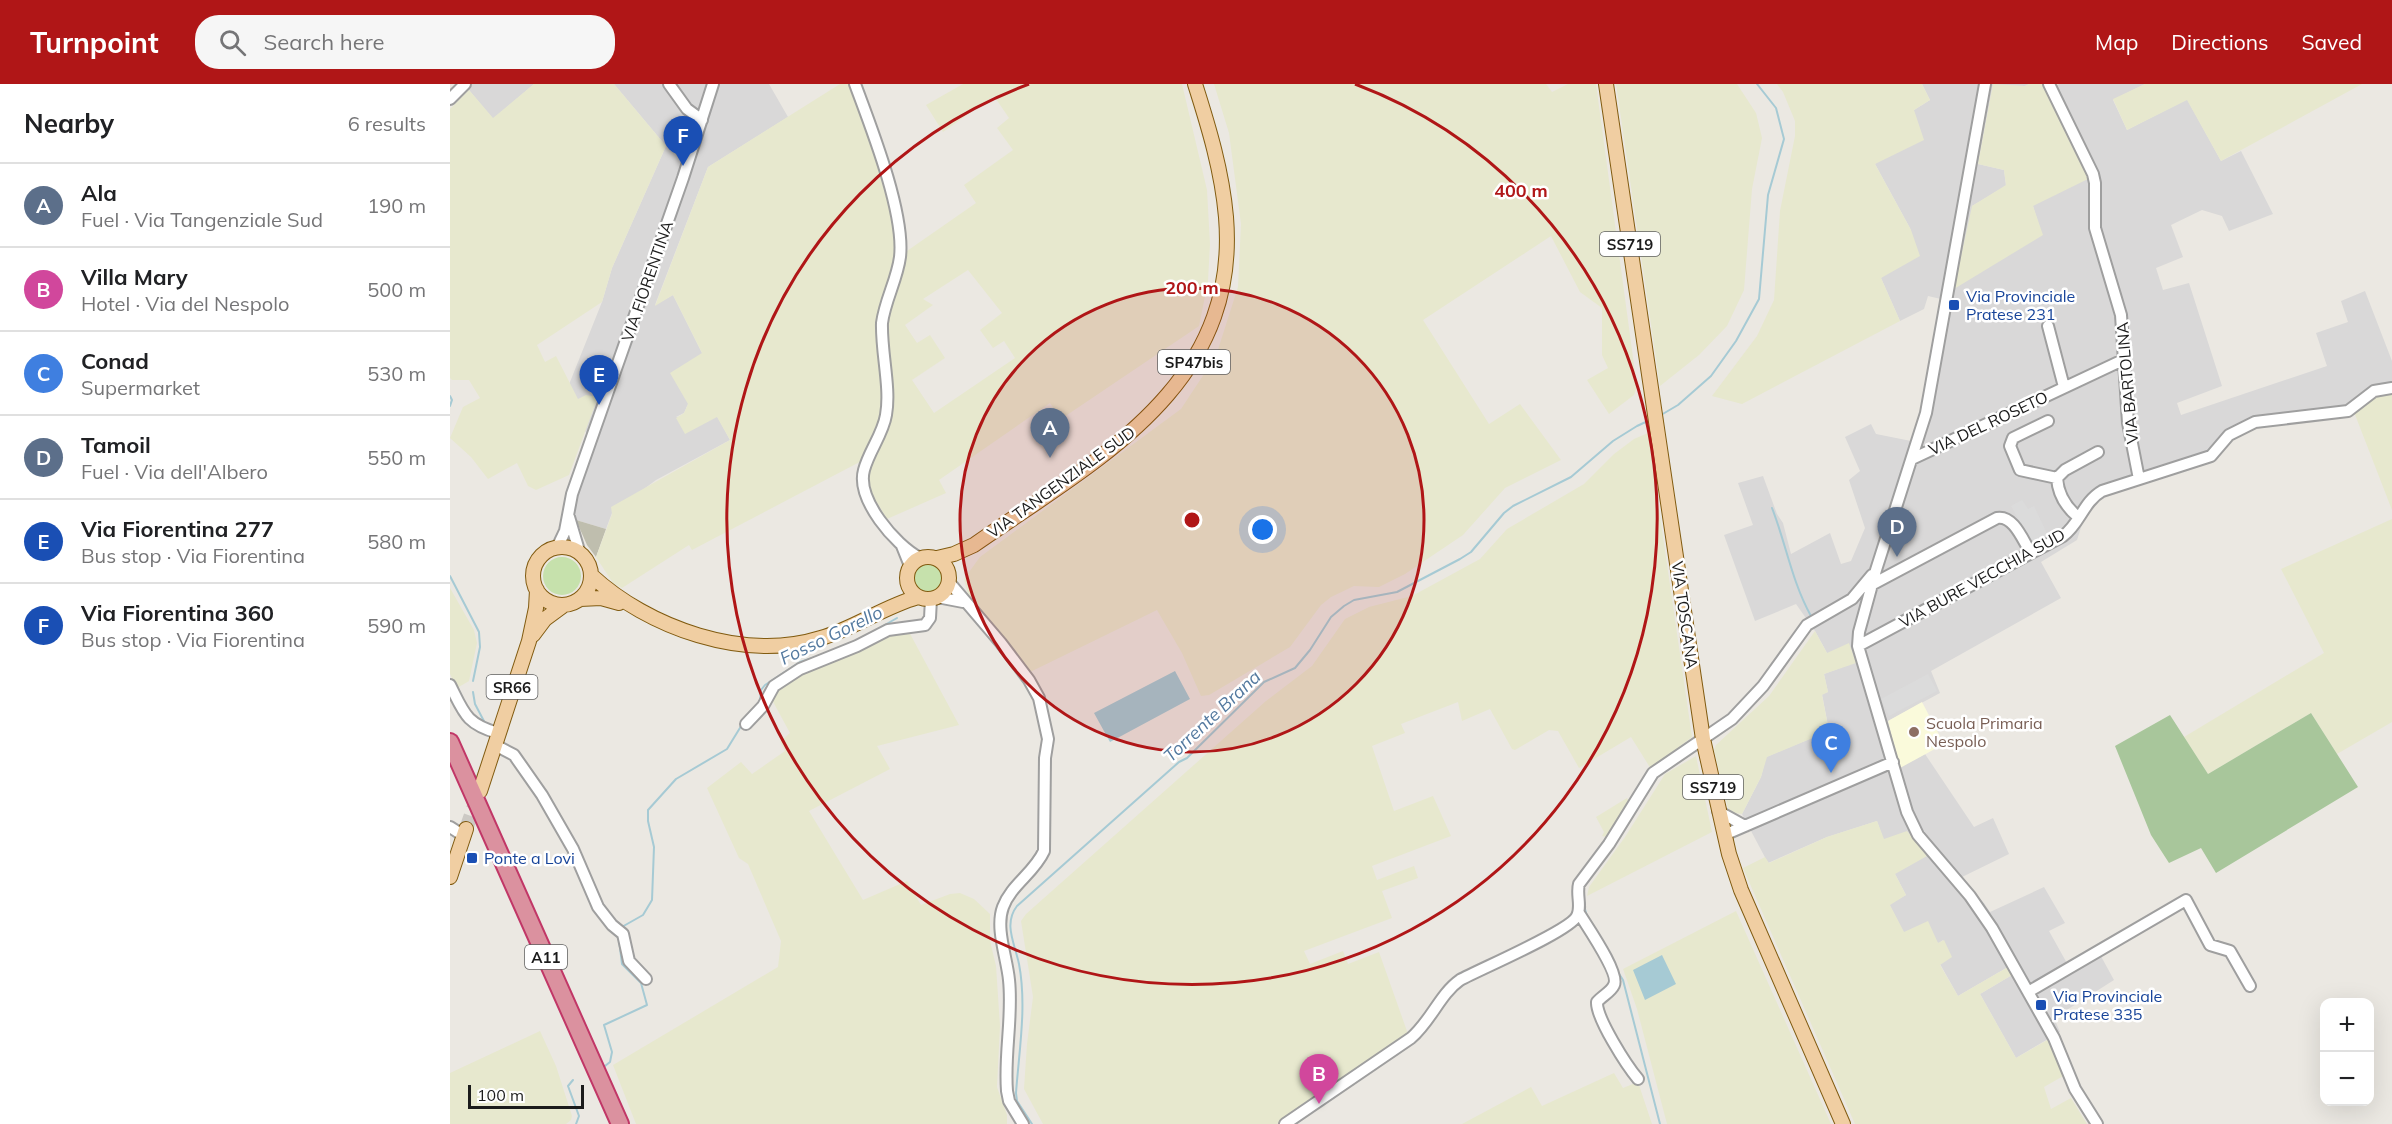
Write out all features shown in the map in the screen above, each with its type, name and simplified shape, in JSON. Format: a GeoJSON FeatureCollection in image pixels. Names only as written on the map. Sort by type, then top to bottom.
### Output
{"type":"FeatureCollection","features":[{"type":"Feature","properties":{"kind":"highway","name":"A11"},"geometry":{"type":"LineString","coordinates":[[450,742],[620,1124]]}},
{"type":"Feature","properties":{"kind":"highway","name":"A11"},"geometry":{"type":"LineString","coordinates":[[450,768],[608,1124]]}},
{"type":"Feature","properties":{"kind":"main road","name":"VIA TANGENZIALE SUD"},"geometry":{"type":"LineString","coordinates":[[915,562],[927,556],[937,558],[954,554],[974,545],[1100,456],[1135,428],[1180,382],[1203,346],[1219,303],[1224,279],[1227,236],[1218,164],[1195,84]]}},
{"type":"Feature","properties":{"kind":"main road","name":"VIA TOSCANA"},"geometry":{"type":"LineString","coordinates":[[1606,84],[1703,739],[1718,811],[1748,907],[1843,1124]]}},
{"type":"Feature","properties":{"kind":"main road","name":"VIA TANGENZIALE SUD"},"geometry":{"type":"LineString","coordinates":[[928,598],[945,591],[958,563],[974,545]]}},
{"type":"Feature","properties":{"kind":"main road"},"geometry":{"type":"LineString","coordinates":[[580,599],[587,591],[591,575],[587,561],[569,548],[557,548],[544,554],[537,562],[533,576],[537,590],[546,600],[564,605],[580,599],[606,599],[632,606]]}},
{"type":"Feature","properties":{"kind":"main road"},"geometry":{"type":"LineString","coordinates":[[937,558],[945,566],[949,580]]}},
{"type":"Feature","properties":{"kind":"main road"},"geometry":{"type":"LineString","coordinates":[[877,612],[906,582],[915,562]]}},
{"type":"Feature","properties":{"kind":"main road"},"geometry":{"type":"LineString","coordinates":[[591,575],[615,596],[632,606],[696,634],[754,647],[793,645],[822,638],[877,612],[928,598]]}},
{"type":"Feature","properties":{"kind":"main road"},"geometry":{"type":"LineString","coordinates":[[906,582],[910,590],[928,598]]}},
{"type":"Feature","properties":{"kind":"main road","name":"SR66"},"geometry":{"type":"LineString","coordinates":[[480,791],[529,641],[536,608],[537,590]]}},
{"type":"Feature","properties":{"kind":"main road","name":"SR66"},"geometry":{"type":"LineString","coordinates":[[529,641],[545,619],[564,605]]}},
{"type":"Feature","properties":{"kind":"main road"},"geometry":{"type":"LineString","coordinates":[[450,876],[465,833]]}},
{"type":"Feature","properties":{"kind":"street"},"geometry":{"type":"LineString","coordinates":[[450,99],[465,84]]}},
{"type":"Feature","properties":{"kind":"street"},"geometry":{"type":"LineString","coordinates":[[669,84],[687,109],[702,120]]}},
{"type":"Feature","properties":{"kind":"street","name":"VIA FIORENTINA"},"geometry":{"type":"LineString","coordinates":[[557,548],[564,535],[572,494],[713,84]]}},
{"type":"Feature","properties":{"kind":"street"},"geometry":{"type":"LineString","coordinates":[[855,84],[890,194],[900,232],[901,247],[897,275],[882,323],[886,416],[866,462],[862,486],[868,502],[915,562]]}},
{"type":"Feature","properties":{"kind":"street"},"geometry":{"type":"LineString","coordinates":[[1985,84],[1934,373],[1912,459],[1876,570],[1859,632],[1858,646],[1907,812],[1918,835],[1970,896],[1992,928],[2054,1038],[2075,1089],[2097,1124]]}},
{"type":"Feature","properties":{"kind":"street","name":"VIA BARTOLINA"},"geometry":{"type":"LineString","coordinates":[[2049,84],[2093,174],[2095,228],[2121,315],[2129,435],[2139,479]]}},
{"type":"Feature","properties":{"kind":"street","name":"VIA DEL ROSETO"},"geometry":{"type":"LineString","coordinates":[[2048,326],[2064,387]]}},
{"type":"Feature","properties":{"kind":"street","name":"VIA DEL ROSETO"},"geometry":{"type":"LineString","coordinates":[[1912,459],[2125,359]]}},
{"type":"Feature","properties":{"kind":"street","name":"VIA BURE VECCHIA SUD"},"geometry":{"type":"LineString","coordinates":[[1858,646],[2066,534],[2089,501],[2098,494],[2211,456],[2229,435],[2255,422],[2348,411],[2374,392],[2392,388]]}},
{"type":"Feature","properties":{"kind":"street"},"geometry":{"type":"LineString","coordinates":[[2048,421],[2013,438],[2010,446],[2020,470],[2058,478]]}},
{"type":"Feature","properties":{"kind":"street"},"geometry":{"type":"LineString","coordinates":[[2078,517],[2064,502],[2058,488],[2058,478],[2065,470],[2098,452]]}},
{"type":"Feature","properties":{"kind":"street"},"geometry":{"type":"LineString","coordinates":[[568,511],[580,554]]}},
{"type":"Feature","properties":{"kind":"street"},"geometry":{"type":"LineString","coordinates":[[1873,584],[1998,518],[2004,517],[2010,521],[2031,553]]}},
{"type":"Feature","properties":{"kind":"street"},"geometry":{"type":"LineString","coordinates":[[1638,1079],[1627,1065],[1598,1012],[1597,1002],[1613,986],[1615,980],[1606,958],[1578,913],[1579,884],[1609,844],[1649,778],[1664,764],[1725,724],[1753,698],[1807,625],[1855,597],[1876,570]]}},
{"type":"Feature","properties":{"kind":"street"},"geometry":{"type":"LineString","coordinates":[[949,580],[964,602],[979,616],[1029,680],[1039,698],[1047,732],[1044,851],[1037,864],[1010,894],[1003,908],[1001,925],[1010,983],[1006,1091],[1009,1101],[1023,1124]]}},
{"type":"Feature","properties":{"kind":"street"},"geometry":{"type":"LineString","coordinates":[[746,724],[763,706],[774,686],[800,669],[857,646],[888,630],[925,626],[930,618],[928,598],[964,602]]}},
{"type":"Feature","properties":{"kind":"street"},"geometry":{"type":"LineString","coordinates":[[450,685],[470,720],[497,739],[514,755],[542,795],[573,849],[598,907],[619,930],[627,958],[646,979]]}},
{"type":"Feature","properties":{"kind":"street"},"geometry":{"type":"LineString","coordinates":[[1724,835],[1893,762]]}},
{"type":"Feature","properties":{"kind":"street"},"geometry":{"type":"LineString","coordinates":[[1718,811],[1745,826]]}},
{"type":"Feature","properties":{"kind":"street"},"geometry":{"type":"LineString","coordinates":[[450,827],[465,833]]}},
{"type":"Feature","properties":{"kind":"street"},"geometry":{"type":"LineString","coordinates":[[450,841],[455,858]]}},
{"type":"Feature","properties":{"kind":"street"},"geometry":{"type":"LineString","coordinates":[[2028,992],[2186,900],[2210,945],[2230,951],[2250,986]]}},
{"type":"Feature","properties":{"kind":"street"},"geometry":{"type":"LineString","coordinates":[[1285,1124],[1411,1038],[1428,1021],[1448,991],[1460,980],[1549,935],[1570,923],[1578,913]]}},
{"type":"Feature","properties":{"kind":"shaded area"},"geometry":{"type":"Polygon","coordinates":[[[464,84],[534,84],[493,119],[464,84]]]}},
{"type":"Feature","properties":{"kind":"shaded area"},"geometry":{"type":"Polygon","coordinates":[[[534,84],[614,84],[666,146],[612,268],[602,302],[537,345],[545,362],[556,356],[578,399],[586,395],[598,397],[569,475],[536,490],[528,486],[517,463],[488,479],[471,457],[450,438],[463,407],[480,398],[469,380],[450,378],[450,109],[469,90],[493,118],[534,84]]]}},
{"type":"Feature","properties":{"kind":"shaded area"},"geometry":{"type":"Polygon","coordinates":[[[614,84],[769,84],[788,117],[708,167],[655,305],[673,295],[702,353],[688,404],[684,413],[676,417],[717,416],[730,440],[656,480],[612,513],[606,529],[576,520],[564,506],[587,434],[564,397],[602,302],[612,268],[666,146],[614,84]]]}},
{"type":"Feature","properties":{"kind":"shaded area"},"geometry":{"type":"Polygon","coordinates":[[[840,84],[852,84],[896,230],[894,260],[976,203],[964,185],[1013,150],[997,128],[1009,118],[994,96],[943,132],[926,105],[963,84],[1182,84],[1207,190],[1210,244],[1208,281],[1199,326],[1061,419],[1050,403],[939,480],[946,493],[887,519],[868,488],[867,476],[873,455],[692,550],[689,545],[622,588],[613,583],[596,557],[612,514],[611,507],[730,440],[717,417],[685,434],[676,418],[684,413],[688,404],[670,373],[702,353],[673,295],[655,306],[708,167],[840,84]],[[968,270],[923,299],[933,305],[905,325],[917,343],[930,335],[945,358],[912,380],[934,413],[1015,358],[1004,341],[993,348],[980,330],[1002,313],[968,270]]]}},
{"type":"Feature","properties":{"kind":"shaded area"},"geometry":{"type":"Polygon","coordinates":[[[1214,84],[1546,84],[1552,92],[1568,84],[1596,84],[1637,387],[1634,395],[1609,414],[1587,380],[1608,368],[1602,355],[1602,308],[1580,292],[1551,236],[1423,320],[1489,424],[1520,404],[1561,460],[1505,488],[1463,535],[1405,574],[1379,587],[1354,586],[1331,597],[1321,605],[1290,647],[1209,695],[1201,696],[1182,653],[1157,610],[1028,673],[977,609],[967,591],[964,579],[980,557],[1181,409],[1216,356],[1238,287],[1241,224],[1229,133],[1214,84]]]}},
{"type":"Feature","properties":{"kind":"shaded area"},"geometry":{"type":"Polygon","coordinates":[[[1616,84],[1737,84],[1756,113],[1762,138],[1752,189],[1744,290],[1727,326],[1699,355],[1660,386],[1616,84]]]}},
{"type":"Feature","properties":{"kind":"shaded area"},"geometry":{"type":"Polygon","coordinates":[[[1777,84],[1922,84],[1930,100],[1914,110],[1924,140],[1875,164],[1911,230],[1920,256],[1881,278],[1900,321],[1742,404],[1712,396],[1757,336],[1774,300],[1780,211],[1795,136],[1795,121],[1783,92],[1777,84]]]}},
{"type":"Feature","properties":{"kind":"shaded area"},"geometry":{"type":"Polygon","coordinates":[[[1922,84],[2029,84],[2025,86],[1993,85],[1978,164],[2004,170],[2006,186],[1972,206],[2042,235],[2033,206],[2048,89],[2059,84],[2145,84],[2113,100],[2127,130],[2187,99],[2221,161],[2241,151],[2273,214],[2229,231],[2222,216],[2202,210],[2171,225],[2183,257],[2156,268],[2163,290],[2189,283],[2222,386],[2177,403],[2181,415],[2327,366],[2316,333],[2348,322],[2341,301],[2365,291],[2392,361],[2392,393],[2363,404],[2242,430],[2217,457],[2099,497],[2085,515],[2077,540],[2041,562],[2061,598],[1931,671],[1940,693],[1888,721],[1900,767],[1925,754],[1974,827],[1993,818],[2009,854],[1960,878],[1990,912],[2044,887],[2065,923],[2049,931],[2068,965],[2097,949],[2114,980],[2054,1018],[2060,1032],[2016,1058],[1980,994],[2012,975],[2008,967],[1958,996],[1940,964],[1943,940],[1939,943],[1904,933],[1889,904],[1906,895],[1895,874],[1877,821],[1827,837],[1768,863],[1742,814],[1761,777],[1766,757],[1829,731],[1822,694],[1828,692],[1824,674],[1856,662],[1827,653],[1796,604],[1755,621],[1724,535],[1753,525],[1738,483],[1763,476],[1777,514],[1783,523],[1791,554],[1830,533],[1841,564],[1851,561],[1865,528],[1849,480],[1860,471],[1845,437],[1871,424],[1876,434],[1911,441],[1925,398],[1941,299],[1928,296],[1924,309],[1900,321],[1881,278],[1911,230],[1875,164],[1914,110],[1930,100],[1922,84]]]}},
{"type":"Feature","properties":{"kind":"shaded area"},"geometry":{"type":"Polygon","coordinates":[[[1993,84],[2025,86],[2059,84],[2048,89],[2090,178],[2033,206],[2043,235],[1954,289],[1972,206],[2006,185],[2004,170],[1978,164],[1993,84]]]}},
{"type":"Feature","properties":{"kind":"shaded area"},"geometry":{"type":"Polygon","coordinates":[[[2145,84],[2362,84],[2221,161],[2187,100],[2127,130],[2113,99],[2145,84]]]}},
{"type":"Feature","properties":{"kind":"shaded area"},"geometry":{"type":"Polygon","coordinates":[[[2392,393],[2392,510],[2354,412],[2379,394],[2392,393]]]}},
{"type":"Feature","properties":{"kind":"shaded area"},"geometry":{"type":"Polygon","coordinates":[[[1648,433],[1692,737],[1651,769],[1631,737],[1579,768],[1558,731],[1549,730],[1515,750],[1512,749],[1490,709],[1462,721],[1458,702],[1401,724],[1405,733],[1372,746],[1394,811],[1433,796],[1451,836],[1372,866],[1377,880],[1414,866],[1418,878],[1382,891],[1392,918],[1304,951],[1310,964],[1343,951],[1348,964],[1379,952],[1408,1034],[1277,1124],[1043,1124],[1024,1089],[1033,997],[1021,921],[1026,914],[1266,701],[1312,666],[1345,619],[1369,607],[1412,596],[1480,559],[1507,529],[1584,484],[1614,454],[1634,439],[1648,433]]]}},
{"type":"Feature","properties":{"kind":"shaded area"},"geometry":{"type":"Polygon","coordinates":[[[2022,500],[2028,509],[2034,506],[2050,540],[2039,545],[2030,540],[2011,506],[2022,500]]]}},
{"type":"Feature","properties":{"kind":"shaded area"},"geometry":{"type":"Polygon","coordinates":[[[2392,519],[2392,722],[2337,754],[2311,713],[2208,774],[2184,737],[2324,653],[2281,569],[2392,519]]]}},
{"type":"Feature","properties":{"kind":"shaded area"},"geometry":{"type":"Polygon","coordinates":[[[576,520],[606,529],[596,557],[587,545],[576,520]]]}},
{"type":"Feature","properties":{"kind":"shaded area"},"geometry":{"type":"Polygon","coordinates":[[[450,588],[474,630],[477,643],[469,681],[457,688],[450,674],[450,588]]]}},
{"type":"Feature","properties":{"kind":"shaded area"},"geometry":{"type":"Polygon","coordinates":[[[908,630],[959,725],[877,746],[890,769],[809,811],[863,900],[907,881],[921,905],[950,894],[960,893],[974,899],[990,914],[990,941],[996,966],[1000,1026],[997,1087],[1007,1115],[1007,1124],[636,1124],[613,1065],[778,967],[781,941],[748,864],[739,858],[707,788],[741,762],[752,774],[785,751],[780,742],[790,733],[771,698],[774,688],[805,669],[892,631],[908,630]]]}},
{"type":"Feature","properties":{"kind":"shaded area"},"geometry":{"type":"Polygon","coordinates":[[[1815,631],[1827,653],[1849,643],[1856,663],[1824,674],[1828,692],[1822,695],[1829,731],[1767,757],[1761,777],[1742,814],[1734,813],[1728,808],[1714,750],[1716,745],[1769,696],[1815,631]]]}},
{"type":"Feature","properties":{"kind":"shaded area"},"geometry":{"type":"Polygon","coordinates":[[[1928,674],[1937,691],[1889,716],[1881,699],[1928,674]]]}},
{"type":"Feature","properties":{"kind":"shaded area","name":"Scuola Primaria Nespolo"},"geometry":{"type":"Polygon","coordinates":[[[1922,702],[1944,744],[1900,768],[1888,721],[1922,702]]]}},
{"type":"Feature","properties":{"kind":"shaded area"},"geometry":{"type":"Polygon","coordinates":[[[2311,713],[2358,787],[2216,873],[2201,848],[2169,863],[2151,835],[2115,746],[2170,715],[2208,774],[2311,713]]]}},
{"type":"Feature","properties":{"kind":"shaded area"},"geometry":{"type":"Polygon","coordinates":[[[1696,756],[1712,832],[1587,896],[1589,887],[1625,837],[1665,774],[1696,756]]]}},
{"type":"Feature","properties":{"kind":"shaded area"},"geometry":{"type":"Polygon","coordinates":[[[1627,798],[1630,803],[1611,838],[1602,836],[1604,832],[1596,817],[1627,798]]]}},
{"type":"Feature","properties":{"kind":"shaded area"},"geometry":{"type":"Polygon","coordinates":[[[1877,821],[1884,839],[1907,831],[1927,856],[1895,874],[1906,895],[1890,905],[1904,932],[1928,921],[1938,943],[1944,940],[1952,957],[1940,965],[1958,996],[2008,967],[2012,975],[1980,994],[2016,1058],[2049,1039],[2065,1075],[2044,1087],[2051,1109],[2071,1098],[2087,1124],[1855,1124],[1743,868],[1765,857],[1769,863],[1827,837],[1877,821]]]}},
{"type":"Feature","properties":{"kind":"shaded area"},"geometry":{"type":"Polygon","coordinates":[[[1736,911],[1831,1124],[1667,1124],[1637,1009],[1623,969],[1736,911]]]}},
{"type":"Feature","properties":{"kind":"shaded area"},"geometry":{"type":"Polygon","coordinates":[[[540,1031],[556,1066],[572,1116],[571,1120],[566,1124],[450,1124],[450,1073],[540,1031]]]}},
{"type":"Feature","properties":{"kind":"shaded area"},"geometry":{"type":"Polygon","coordinates":[[[1614,1073],[1623,1088],[1638,1082],[1652,1124],[1462,1124],[1531,1087],[1542,1106],[1614,1073]]]}},
{"type":"Feature","properties":{"kind":"green space"},"geometry":{"type":"Polygon","coordinates":[[[562,557],[569,558],[575,563],[580,569],[580,583],[575,589],[569,594],[562,595],[555,594],[549,589],[544,583],[543,576],[544,569],[549,563],[555,558],[562,557]]]}},
{"type":"Feature","properties":{"kind":"green space"},"geometry":{"type":"Polygon","coordinates":[[[928,563],[939,567],[943,578],[939,589],[928,593],[917,589],[913,578],[917,567],[928,563]]]}},
{"type":"Feature","properties":{"kind":"water"},"geometry":{"type":"Polygon","coordinates":[[[1175,671],[1190,699],[1110,742],[1094,713],[1175,671]]]}},
{"type":"Feature","properties":{"kind":"water"},"geometry":{"type":"Polygon","coordinates":[[[1662,955],[1676,984],[1645,1000],[1633,970],[1662,955]]]}},
{"type":"Feature","properties":{"kind":"waterway","name":"Torrente Brana"},"geometry":{"type":"LineString","coordinates":[[1661,415],[1678,405],[1711,376],[1736,341],[1759,299],[1768,195],[1784,139],[1776,108],[1757,84]]}},
{"type":"Feature","properties":{"kind":"waterway"},"geometry":{"type":"LineString","coordinates":[[450,396],[452,400],[450,406]]}},
{"type":"Feature","properties":{"kind":"waterway","name":"Torrente Brana"},"geometry":{"type":"LineString","coordinates":[[1032,1124],[1017,1101],[1016,1093],[1022,1028],[1022,996],[1019,964],[1010,927],[1017,906],[1179,762],[1187,758],[1264,682],[1295,668],[1310,650],[1331,617],[1344,606],[1354,600],[1397,592],[1460,559],[1471,552],[1504,513],[1513,506],[1571,477],[1613,441],[1650,420]]}},
{"type":"Feature","properties":{"kind":"waterway"},"geometry":{"type":"LineString","coordinates":[[1772,508],[1799,590],[1811,616]]}},
{"type":"Feature","properties":{"kind":"waterway"},"geometry":{"type":"LineString","coordinates":[[450,576],[479,632],[480,647],[473,681]]}},
{"type":"Feature","properties":{"kind":"waterway","name":"Fosso Gorello"},"geometry":{"type":"LineString","coordinates":[[876,630],[897,618]]}},
{"type":"Feature","properties":{"kind":"waterway","name":"Fosso Gorello"},"geometry":{"type":"LineString","coordinates":[[760,702],[761,690],[765,685],[800,662],[825,654]]}},
{"type":"Feature","properties":{"kind":"waterway"},"geometry":{"type":"LineString","coordinates":[[473,692],[475,704],[486,725]]}},
{"type":"Feature","properties":{"kind":"waterway"},"geometry":{"type":"LineString","coordinates":[[1740,718],[1751,707]]}},
{"type":"Feature","properties":{"kind":"waterway","name":"Fosso Gorello"},"geometry":{"type":"LineString","coordinates":[[620,928],[643,915],[652,900],[654,847],[648,810],[676,779],[727,749],[743,723]]}},
{"type":"Feature","properties":{"kind":"waterway"},"geometry":{"type":"LineString","coordinates":[[1710,741],[1719,734]]}},
{"type":"Feature","properties":{"kind":"waterway"},"geometry":{"type":"LineString","coordinates":[[476,779],[483,762]]}},
{"type":"Feature","properties":{"kind":"waterway"},"geometry":{"type":"LineString","coordinates":[[1584,905],[1587,917]]}},
{"type":"Feature","properties":{"kind":"waterway","name":"Fosso Gorello"},"geometry":{"type":"LineString","coordinates":[[605,1066],[610,1062],[612,1052],[604,1025],[647,1005],[641,983],[622,964],[619,940]]}},
{"type":"Feature","properties":{"kind":"waterway"},"geometry":{"type":"LineString","coordinates":[[1616,969],[1623,980],[1660,1124]]}},
{"type":"Feature","properties":{"kind":"waterway","name":"Fosso Gorello"},"geometry":{"type":"LineString","coordinates":[[573,1080],[568,1086],[579,1116],[576,1124]]}},
{"type":"Feature","properties":{"kind":"tunnel"},"geometry":{"type":"LineString","coordinates":[[466,829],[478,795]]}},
{"type":"Feature","properties":{"kind":"place","name":"Via Fiorentina 360"},"geometry":{"type":"Point","coordinates":[683,166]}},
{"type":"Feature","properties":{"kind":"place","name":"Via Provinciale Pratese 231"},"geometry":{"type":"Point","coordinates":[1954,305]}},
{"type":"Feature","properties":{"kind":"place","name":"Via Fiorentina 277"},"geometry":{"type":"Point","coordinates":[599,405]}},
{"type":"Feature","properties":{"kind":"place","name":"Ala"},"geometry":{"type":"Point","coordinates":[1050,458]}},
{"type":"Feature","properties":{"kind":"place","name":"Tamoil"},"geometry":{"type":"Point","coordinates":[1897,557]}},
{"type":"Feature","properties":{"kind":"place","name":"Scuola Primaria Nespolo"},"geometry":{"type":"Point","coordinates":[1914,732]}},
{"type":"Feature","properties":{"kind":"place","name":"Conad"},"geometry":{"type":"Point","coordinates":[1831,773]}},
{"type":"Feature","properties":{"kind":"place","name":"Ponte a Lovi"},"geometry":{"type":"Point","coordinates":[472,858]}},
{"type":"Feature","properties":{"kind":"place","name":"Via Provinciale Pratese 335"},"geometry":{"type":"Point","coordinates":[2041,1005]}},
{"type":"Feature","properties":{"kind":"place","name":"Villa Mary"},"geometry":{"type":"Point","coordinates":[1319,1104]}}]}
